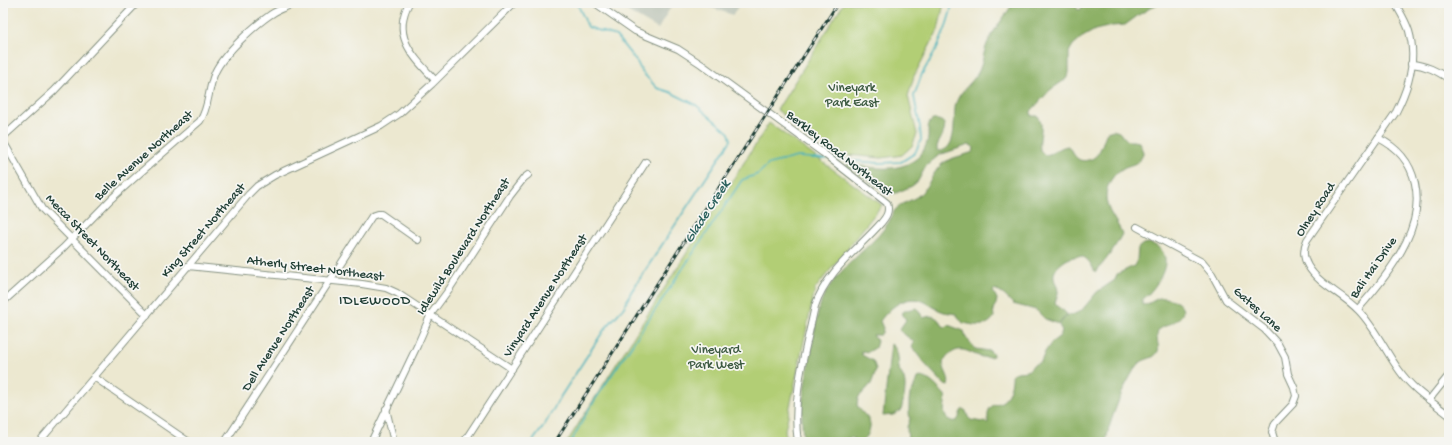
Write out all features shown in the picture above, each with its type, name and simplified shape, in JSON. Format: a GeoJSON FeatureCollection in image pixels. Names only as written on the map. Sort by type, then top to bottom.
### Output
{"type":"FeatureCollection","features":[{"type":"Feature","properties":{"kind":"street"},"geometry":{"type":"LineString","coordinates":[[3,137],[54,91],[137,3]]}},
{"type":"Feature","properties":{"kind":"street","name":"Belle Avenue Northeast"},"geometry":{"type":"LineString","coordinates":[[3,302],[72,239],[140,173],[200,121],[206,110],[214,73],[232,48],[269,16],[278,10],[298,3]]}},
{"type":"Feature","properties":{"kind":"street"},"geometry":{"type":"LineString","coordinates":[[410,3],[403,21],[402,31],[404,39],[414,57],[435,80]]}},
{"type":"Feature","properties":{"kind":"street","name":"King Street Northeast"},"geometry":{"type":"LineString","coordinates":[[39,442],[240,204],[257,186],[280,173],[387,122],[410,104],[514,3]]}},
{"type":"Feature","properties":{"kind":"street","name":"Berkley Road Northeast"},"geometry":{"type":"LineString","coordinates":[[595,3],[635,31],[675,48],[692,58],[823,153],[887,203],[889,210],[884,218],[872,234],[828,280],[818,297],[797,403],[796,424],[798,442]]}},
{"type":"Feature","properties":{"kind":"street","name":"Olney Road"},"geometry":{"type":"LineString","coordinates":[[1395,3],[1409,32],[1411,64],[1409,79],[1402,101],[1307,240],[1304,252],[1306,263],[1314,275],[1358,309],[1370,324],[1400,372],[1416,390],[1449,415]]}},
{"type":"Feature","properties":{"kind":"street"},"geometry":{"type":"LineString","coordinates":[[1411,64],[1432,69],[1449,79]]}},
{"type":"Feature","properties":{"kind":"street","name":"Bali Hai Drive"},"geometry":{"type":"LineString","coordinates":[[1358,309],[1372,294],[1398,257],[1409,235],[1416,212],[1417,188],[1407,162],[1398,150],[1378,138]]}},
{"type":"Feature","properties":{"kind":"street","name":"Mecca Street Northeast"},"geometry":{"type":"LineString","coordinates":[[3,141],[38,203],[147,315]]}},
{"type":"Feature","properties":{"kind":"street","name":"Vinyard Avenue Northeast"},"geometry":{"type":"LineString","coordinates":[[464,442],[646,162]]}},
{"type":"Feature","properties":{"kind":"street","name":"Idlewild Boulevard Northeast"},"geometry":{"type":"LineString","coordinates":[[370,442],[417,346],[430,315],[450,288],[510,196],[528,175]]}},
{"type":"Feature","properties":{"kind":"street","name":"Dell Avenue Northeast"},"geometry":{"type":"LineString","coordinates":[[225,442],[372,216],[381,214],[418,240]]}},
{"type":"Feature","properties":{"kind":"street","name":"Gates Lane"},"geometry":{"type":"LineString","coordinates":[[1137,227],[1202,262],[1212,274],[1226,300],[1264,329],[1278,344],[1285,357],[1288,374],[1296,396],[1293,404],[1275,423],[1272,432],[1275,442]]}},
{"type":"Feature","properties":{"kind":"street","name":"Atherly Street Northeast"},"geometry":{"type":"LineString","coordinates":[[188,266],[386,288],[397,293],[512,369]]}},
{"type":"Feature","properties":{"kind":"street"},"geometry":{"type":"LineString","coordinates":[[1429,400],[1449,375]]}},
{"type":"Feature","properties":{"kind":"street"},"geometry":{"type":"LineString","coordinates":[[94,377],[189,442]]}},
{"type":"Feature","properties":{"kind":"street"},"geometry":{"type":"LineString","coordinates":[[386,408],[394,442]]}},
{"type":"Feature","properties":{"kind":"shaded area"},"geometry":{"type":"Polygon","coordinates":[[[613,3],[673,3],[658,29],[613,3]]]}},
{"type":"Feature","properties":{"kind":"shaded area"},"geometry":{"type":"Polygon","coordinates":[[[697,3],[740,3],[733,15],[697,3]]]}},
{"type":"Feature","properties":{"kind":"green space","name":"Vineyark Park East"},"geometry":{"type":"Polygon","coordinates":[[[844,3],[944,3],[938,30],[914,76],[908,96],[917,134],[912,146],[902,155],[882,158],[836,154],[777,110],[844,3]]]}},
{"type":"Feature","properties":{"kind":"green space"},"geometry":{"type":"Polygon","coordinates":[[[1013,3],[1076,3],[1077,9],[1080,10],[1082,3],[1159,3],[1125,25],[1095,30],[1081,38],[1073,45],[1069,52],[1069,73],[1066,79],[1050,90],[1031,111],[1031,116],[1038,116],[1040,120],[1040,150],[1045,155],[1068,146],[1079,160],[1084,161],[1092,159],[1098,153],[1107,132],[1113,130],[1119,132],[1128,141],[1139,142],[1143,152],[1140,160],[1117,172],[1111,179],[1106,192],[1108,207],[1122,234],[1103,264],[1095,272],[1090,263],[1084,257],[1080,256],[1066,260],[1057,268],[1054,274],[1054,279],[1058,289],[1055,304],[1067,314],[1059,324],[1045,319],[1036,310],[1013,304],[995,289],[993,291],[997,299],[993,309],[994,317],[991,321],[984,325],[963,323],[956,314],[941,311],[925,302],[918,300],[905,300],[894,306],[880,321],[883,328],[882,333],[880,335],[873,335],[877,341],[875,348],[868,352],[861,351],[862,355],[873,361],[876,369],[871,384],[858,398],[857,405],[869,421],[870,429],[867,436],[863,442],[856,442],[853,438],[850,438],[843,442],[804,442],[802,416],[804,391],[818,314],[821,302],[827,290],[845,268],[879,235],[895,210],[922,192],[942,164],[953,158],[973,152],[974,148],[969,145],[939,155],[926,166],[918,181],[912,186],[896,193],[886,193],[847,166],[847,164],[874,168],[891,168],[908,164],[918,157],[924,150],[928,138],[929,123],[934,120],[942,122],[945,128],[937,146],[937,150],[939,151],[945,149],[950,145],[954,132],[955,109],[958,98],[979,71],[990,39],[1013,3]]]}},
{"type":"Feature","properties":{"kind":"green space","name":"Vineyard Park West"},"geometry":{"type":"Polygon","coordinates":[[[769,123],[882,205],[815,289],[785,430],[787,442],[567,442],[769,123]]]}},
{"type":"Feature","properties":{"kind":"green space"},"geometry":{"type":"Polygon","coordinates":[[[1149,243],[1159,248],[1164,254],[1165,262],[1164,270],[1160,279],[1142,300],[1142,305],[1160,298],[1165,298],[1175,301],[1182,307],[1183,311],[1182,315],[1178,319],[1158,330],[1157,354],[1141,362],[1130,377],[1114,412],[1106,442],[908,442],[907,427],[910,419],[909,401],[910,394],[917,378],[925,378],[936,385],[945,395],[944,410],[948,419],[956,421],[963,409],[966,411],[971,420],[988,423],[990,408],[1003,401],[1009,393],[1012,374],[1029,370],[1033,365],[1041,362],[1045,352],[1052,342],[1060,336],[1062,331],[1059,325],[1067,315],[1073,315],[1082,310],[1097,292],[1115,280],[1117,274],[1134,266],[1137,260],[1138,248],[1143,244],[1149,243]]]}},
{"type":"Feature","properties":{"kind":"green space"},"geometry":{"type":"Polygon","coordinates":[[[917,308],[923,318],[933,316],[939,320],[943,326],[946,327],[948,325],[964,331],[966,337],[975,349],[990,351],[993,356],[980,356],[963,350],[957,350],[950,354],[943,362],[949,383],[948,386],[945,385],[924,363],[912,347],[914,342],[899,330],[906,320],[902,313],[906,310],[917,308]]]}},
{"type":"Feature","properties":{"kind":"green space"},"geometry":{"type":"Polygon","coordinates":[[[891,344],[897,352],[899,369],[905,383],[905,391],[901,411],[893,415],[883,416],[891,344]]]}},
{"type":"Feature","properties":{"kind":"waterway"},"geometry":{"type":"LineString","coordinates":[[532,442],[544,426],[559,399],[604,330],[624,307],[631,292],[731,140],[729,133],[696,105],[670,92],[657,88],[642,72],[637,62],[616,36],[588,27],[577,3]]}},
{"type":"Feature","properties":{"kind":"waterway","name":"Glade Creek"},"geometry":{"type":"LineString","coordinates":[[834,159],[879,163],[901,162],[915,153],[921,140],[914,96],[922,74],[936,50],[945,30],[951,10],[951,3]]}},
{"type":"Feature","properties":{"kind":"waterway","name":"Glade Creek"},"geometry":{"type":"LineString","coordinates":[[571,442],[589,409],[742,180],[758,174],[769,164],[797,157],[826,159]]}},
{"type":"Feature","properties":{"kind":"railway"},"geometry":{"type":"LineString","coordinates":[[555,442],[838,3]]}},
{"type":"Feature","properties":{"kind":"district","name":"IDLEWOOD"},"geometry":{"type":"Point","coordinates":[375,301]}}]}
